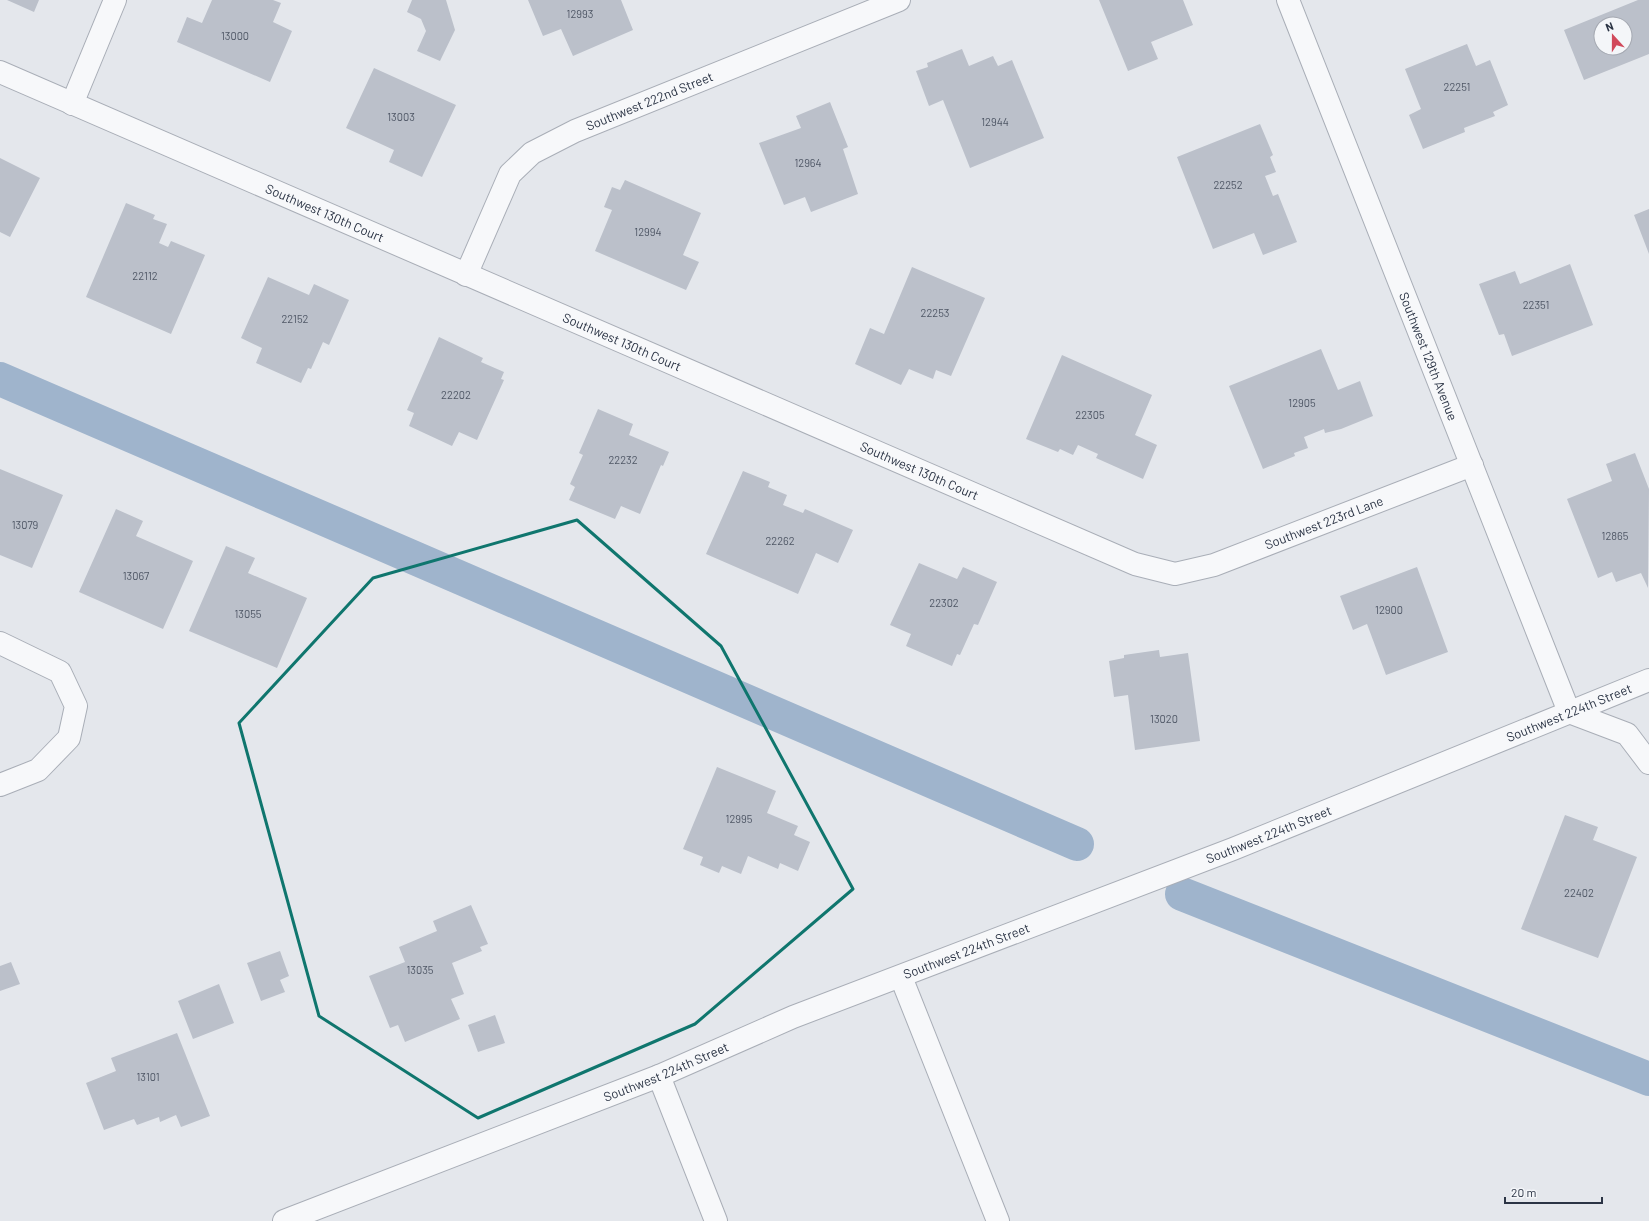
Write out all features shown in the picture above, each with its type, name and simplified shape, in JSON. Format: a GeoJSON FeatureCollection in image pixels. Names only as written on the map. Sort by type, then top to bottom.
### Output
{"type":"FeatureCollection","features":[{"type":"Feature","properties":{"kind":"street"},"geometry":{"type":"LineString","coordinates":[[72,104],[115,0]]}},
{"type":"Feature","properties":{"kind":"street","name":"Southwest 222nd Street"},"geometry":{"type":"LineString","coordinates":[[466,275],[510,174],[532,153],[575,131],[899,0]]}},
{"type":"Feature","properties":{"kind":"street","name":"Southwest 129th Avenue"},"geometry":{"type":"LineString","coordinates":[[1288,0],[1569,712]]}},
{"type":"Feature","properties":{"kind":"street","name":"Southwest 130th Court"},"geometry":{"type":"LineString","coordinates":[[0,72],[1135,564],[1175,574]]}},
{"type":"Feature","properties":{"kind":"street","name":"Southwest 223rd Lane"},"geometry":{"type":"LineString","coordinates":[[1175,574],[1214,565],[1472,465]]}},
{"type":"Feature","properties":{"kind":"street"},"geometry":{"type":"LineString","coordinates":[[0,643],[60,672],[76,706],[69,738],[38,770],[0,785]]}},
{"type":"Feature","properties":{"kind":"street","name":"Southwest 224th Street"},"geometry":{"type":"LineString","coordinates":[[284,1221],[660,1076],[793,1017],[1233,849],[1649,680]]}},
{"type":"Feature","properties":{"kind":"street"},"geometry":{"type":"LineString","coordinates":[[1569,712],[1627,734],[1649,763]]}},
{"type":"Feature","properties":{"kind":"street"},"geometry":{"type":"LineString","coordinates":[[901,977],[998,1221]]}},
{"type":"Feature","properties":{"kind":"street"},"geometry":{"type":"LineString","coordinates":[[660,1076],[716,1221]]}},
{"type":"Feature","properties":{"kind":"highlighted area"},"geometry":{"type":"Polygon","coordinates":[[[577,520],[721,646],[853,889],[695,1024],[478,1118],[319,1016],[239,723],[373,578],[577,520]]]}},
{"type":"Feature","properties":{"kind":"building"},"geometry":{"type":"Polygon","coordinates":[[[7,0],[39,0],[34,12],[7,0]]]}},
{"type":"Feature","properties":{"kind":"building"},"geometry":{"type":"Polygon","coordinates":[[[212,0],[273,0],[281,3],[273,22],[292,31],[270,82],[177,42],[187,17],[202,23],[212,0]]]}},
{"type":"Feature","properties":{"kind":"building"},"geometry":{"type":"Polygon","coordinates":[[[412,0],[446,0],[455,30],[440,61],[417,51],[426,31],[421,19],[407,12],[412,0]]]}},
{"type":"Feature","properties":{"kind":"building"},"geometry":{"type":"Polygon","coordinates":[[[528,0],[621,0],[633,30],[573,56],[561,29],[543,36],[528,0]]]}},
{"type":"Feature","properties":{"kind":"building"},"geometry":{"type":"Polygon","coordinates":[[[1099,0],[1183,0],[1193,25],[1151,42],[1158,59],[1128,71],[1099,0]]]}},
{"type":"Feature","properties":{"kind":"building"},"geometry":{"type":"Polygon","coordinates":[[[1638,0],[1649,0],[1649,54],[1584,80],[1564,30],[1593,18],[1593,56],[1633,56],[1633,16],[1599,16],[1638,0]]]}},
{"type":"Feature","properties":{"kind":"building"},"geometry":{"type":"Polygon","coordinates":[[[1467,44],[1476,66],[1490,60],[1508,105],[1493,112],[1495,116],[1464,128],[1465,132],[1423,149],[1409,115],[1421,109],[1405,69],[1467,44]]]}},
{"type":"Feature","properties":{"kind":"building"},"geometry":{"type":"Polygon","coordinates":[[[962,49],[969,66],[993,56],[998,66],[1012,60],[1044,138],[970,168],[943,100],[929,106],[916,71],[928,67],[927,63],[962,49]]]}},
{"type":"Feature","properties":{"kind":"building"},"geometry":{"type":"Polygon","coordinates":[[[374,68],[456,105],[422,177],[389,162],[394,150],[346,128],[374,68]]]}},
{"type":"Feature","properties":{"kind":"building"},"geometry":{"type":"Polygon","coordinates":[[[830,102],[848,147],[843,149],[858,194],[811,212],[805,197],[784,205],[759,143],[801,128],[796,116],[830,102]]]}},
{"type":"Feature","properties":{"kind":"building"},"geometry":{"type":"Polygon","coordinates":[[[1260,124],[1273,155],[1270,157],[1276,172],[1265,176],[1273,196],[1278,194],[1297,242],[1263,255],[1254,233],[1213,249],[1177,157],[1260,124]]]}},
{"type":"Feature","properties":{"kind":"building"},"geometry":{"type":"Polygon","coordinates":[[[0,158],[40,178],[10,237],[0,232],[0,158]]]}},
{"type":"Feature","properties":{"kind":"building"},"geometry":{"type":"Polygon","coordinates":[[[625,180],[701,213],[683,255],[699,262],[686,290],[595,251],[612,210],[604,207],[612,187],[620,190],[625,180]]]}},
{"type":"Feature","properties":{"kind":"building"},"geometry":{"type":"Polygon","coordinates":[[[126,203],[155,215],[153,219],[167,224],[159,243],[168,247],[171,241],[205,255],[171,334],[86,297],[126,203]]]}},
{"type":"Feature","properties":{"kind":"building"},"geometry":{"type":"Polygon","coordinates":[[[1649,209],[1649,254],[1634,215],[1649,209]]]}},
{"type":"Feature","properties":{"kind":"building"},"geometry":{"type":"Polygon","coordinates":[[[1570,264],[1593,325],[1512,356],[1504,334],[1499,335],[1479,284],[1515,271],[1520,284],[1570,264]]]}},
{"type":"Feature","properties":{"kind":"building"},"geometry":{"type":"Polygon","coordinates":[[[912,267],[985,298],[951,376],[936,370],[933,379],[909,369],[901,385],[855,364],[870,328],[884,334],[912,267]]]}},
{"type":"Feature","properties":{"kind":"building"},"geometry":{"type":"Polygon","coordinates":[[[268,277],[309,295],[314,284],[349,300],[329,345],[323,342],[311,369],[308,368],[301,383],[256,363],[262,348],[241,338],[268,277]]]}},
{"type":"Feature","properties":{"kind":"building"},"geometry":{"type":"Polygon","coordinates":[[[439,337],[483,358],[481,362],[504,372],[501,379],[504,380],[477,440],[459,432],[452,446],[409,426],[414,413],[407,410],[439,337]]]}},
{"type":"Feature","properties":{"kind":"building"},"geometry":{"type":"Polygon","coordinates":[[[1321,349],[1338,390],[1360,381],[1373,416],[1341,429],[1325,433],[1324,429],[1304,437],[1308,448],[1294,453],[1295,456],[1263,469],[1229,386],[1321,349]]]}},
{"type":"Feature","properties":{"kind":"building"},"geometry":{"type":"Polygon","coordinates":[[[1062,355],[1152,395],[1135,435],[1157,445],[1143,479],[1096,458],[1098,454],[1078,445],[1073,455],[1060,449],[1058,452],[1026,439],[1062,355]]]}},
{"type":"Feature","properties":{"kind":"building"},"geometry":{"type":"Polygon","coordinates":[[[598,409],[633,424],[629,435],[669,452],[663,466],[661,465],[640,514],[621,506],[615,519],[569,500],[575,487],[570,484],[583,455],[579,453],[598,409]]]}},
{"type":"Feature","properties":{"kind":"building"},"geometry":{"type":"Polygon","coordinates":[[[1635,453],[1649,489],[1648,588],[1641,573],[1616,582],[1612,572],[1598,578],[1567,499],[1612,481],[1606,464],[1635,453]]]}},
{"type":"Feature","properties":{"kind":"building"},"geometry":{"type":"Polygon","coordinates":[[[0,469],[63,495],[32,568],[0,555],[0,469]]]}},
{"type":"Feature","properties":{"kind":"building"},"geometry":{"type":"Polygon","coordinates":[[[743,471],[770,482],[768,487],[787,495],[783,505],[803,513],[805,509],[853,530],[838,563],[816,553],[798,594],[706,554],[743,471]]]}},
{"type":"Feature","properties":{"kind":"building"},"geometry":{"type":"Polygon","coordinates":[[[116,509],[143,521],[136,536],[193,561],[163,629],[79,592],[116,509]]]}},
{"type":"Feature","properties":{"kind":"building"},"geometry":{"type":"Polygon","coordinates":[[[226,546],[255,558],[248,573],[307,598],[277,668],[189,631],[226,546]]]}},
{"type":"Feature","properties":{"kind":"building"},"geometry":{"type":"Polygon","coordinates":[[[919,563],[957,579],[963,567],[997,582],[978,625],[974,624],[960,655],[957,654],[952,666],[906,646],[911,634],[890,625],[919,563]]]}},
{"type":"Feature","properties":{"kind":"building"},"geometry":{"type":"Polygon","coordinates":[[[1417,567],[1448,652],[1386,675],[1367,624],[1353,630],[1340,596],[1417,567]]]}},
{"type":"Feature","properties":{"kind":"building"},"geometry":{"type":"Polygon","coordinates":[[[1159,650],[1160,657],[1188,653],[1200,741],[1135,750],[1128,695],[1114,697],[1109,661],[1124,658],[1124,655],[1159,650]]]}},
{"type":"Feature","properties":{"kind":"building"},"geometry":{"type":"Polygon","coordinates":[[[717,767],[776,791],[767,813],[798,826],[794,835],[810,842],[798,871],[780,863],[778,869],[748,856],[741,874],[722,866],[719,873],[700,865],[703,857],[683,849],[717,767]]]}},
{"type":"Feature","properties":{"kind":"building"},"geometry":{"type":"Polygon","coordinates":[[[1565,815],[1598,827],[1593,840],[1637,857],[1598,958],[1521,929],[1565,815]]]}},
{"type":"Feature","properties":{"kind":"building"},"geometry":{"type":"Polygon","coordinates":[[[471,905],[488,944],[480,947],[482,951],[452,963],[464,994],[451,999],[460,1019],[405,1042],[398,1025],[390,1028],[369,976],[405,962],[399,947],[437,931],[433,921],[471,905]]]}},
{"type":"Feature","properties":{"kind":"building"},"geometry":{"type":"Polygon","coordinates":[[[280,951],[289,976],[280,980],[285,992],[261,1001],[247,963],[280,951]]]}},
{"type":"Feature","properties":{"kind":"building"},"geometry":{"type":"Polygon","coordinates":[[[11,962],[20,984],[0,991],[0,966],[11,962]]]}},
{"type":"Feature","properties":{"kind":"building"},"geometry":{"type":"Polygon","coordinates":[[[219,984],[234,1023],[193,1039],[178,1001],[219,984]]]}},
{"type":"Feature","properties":{"kind":"building"},"geometry":{"type":"Polygon","coordinates":[[[495,1015],[505,1043],[478,1052],[468,1025],[495,1015]]]}},
{"type":"Feature","properties":{"kind":"building"},"geometry":{"type":"Polygon","coordinates":[[[177,1033],[210,1116],[181,1127],[176,1115],[160,1122],[159,1117],[137,1125],[134,1119],[104,1130],[86,1083],[116,1071],[111,1058],[177,1033]]]}},
{"type":"Feature","properties":{"kind":"waterway"},"geometry":{"type":"LineString","coordinates":[[0,379],[1077,844]]}},
{"type":"Feature","properties":{"kind":"waterway"},"geometry":{"type":"LineString","coordinates":[[1182,894],[1649,1079]]}}]}
